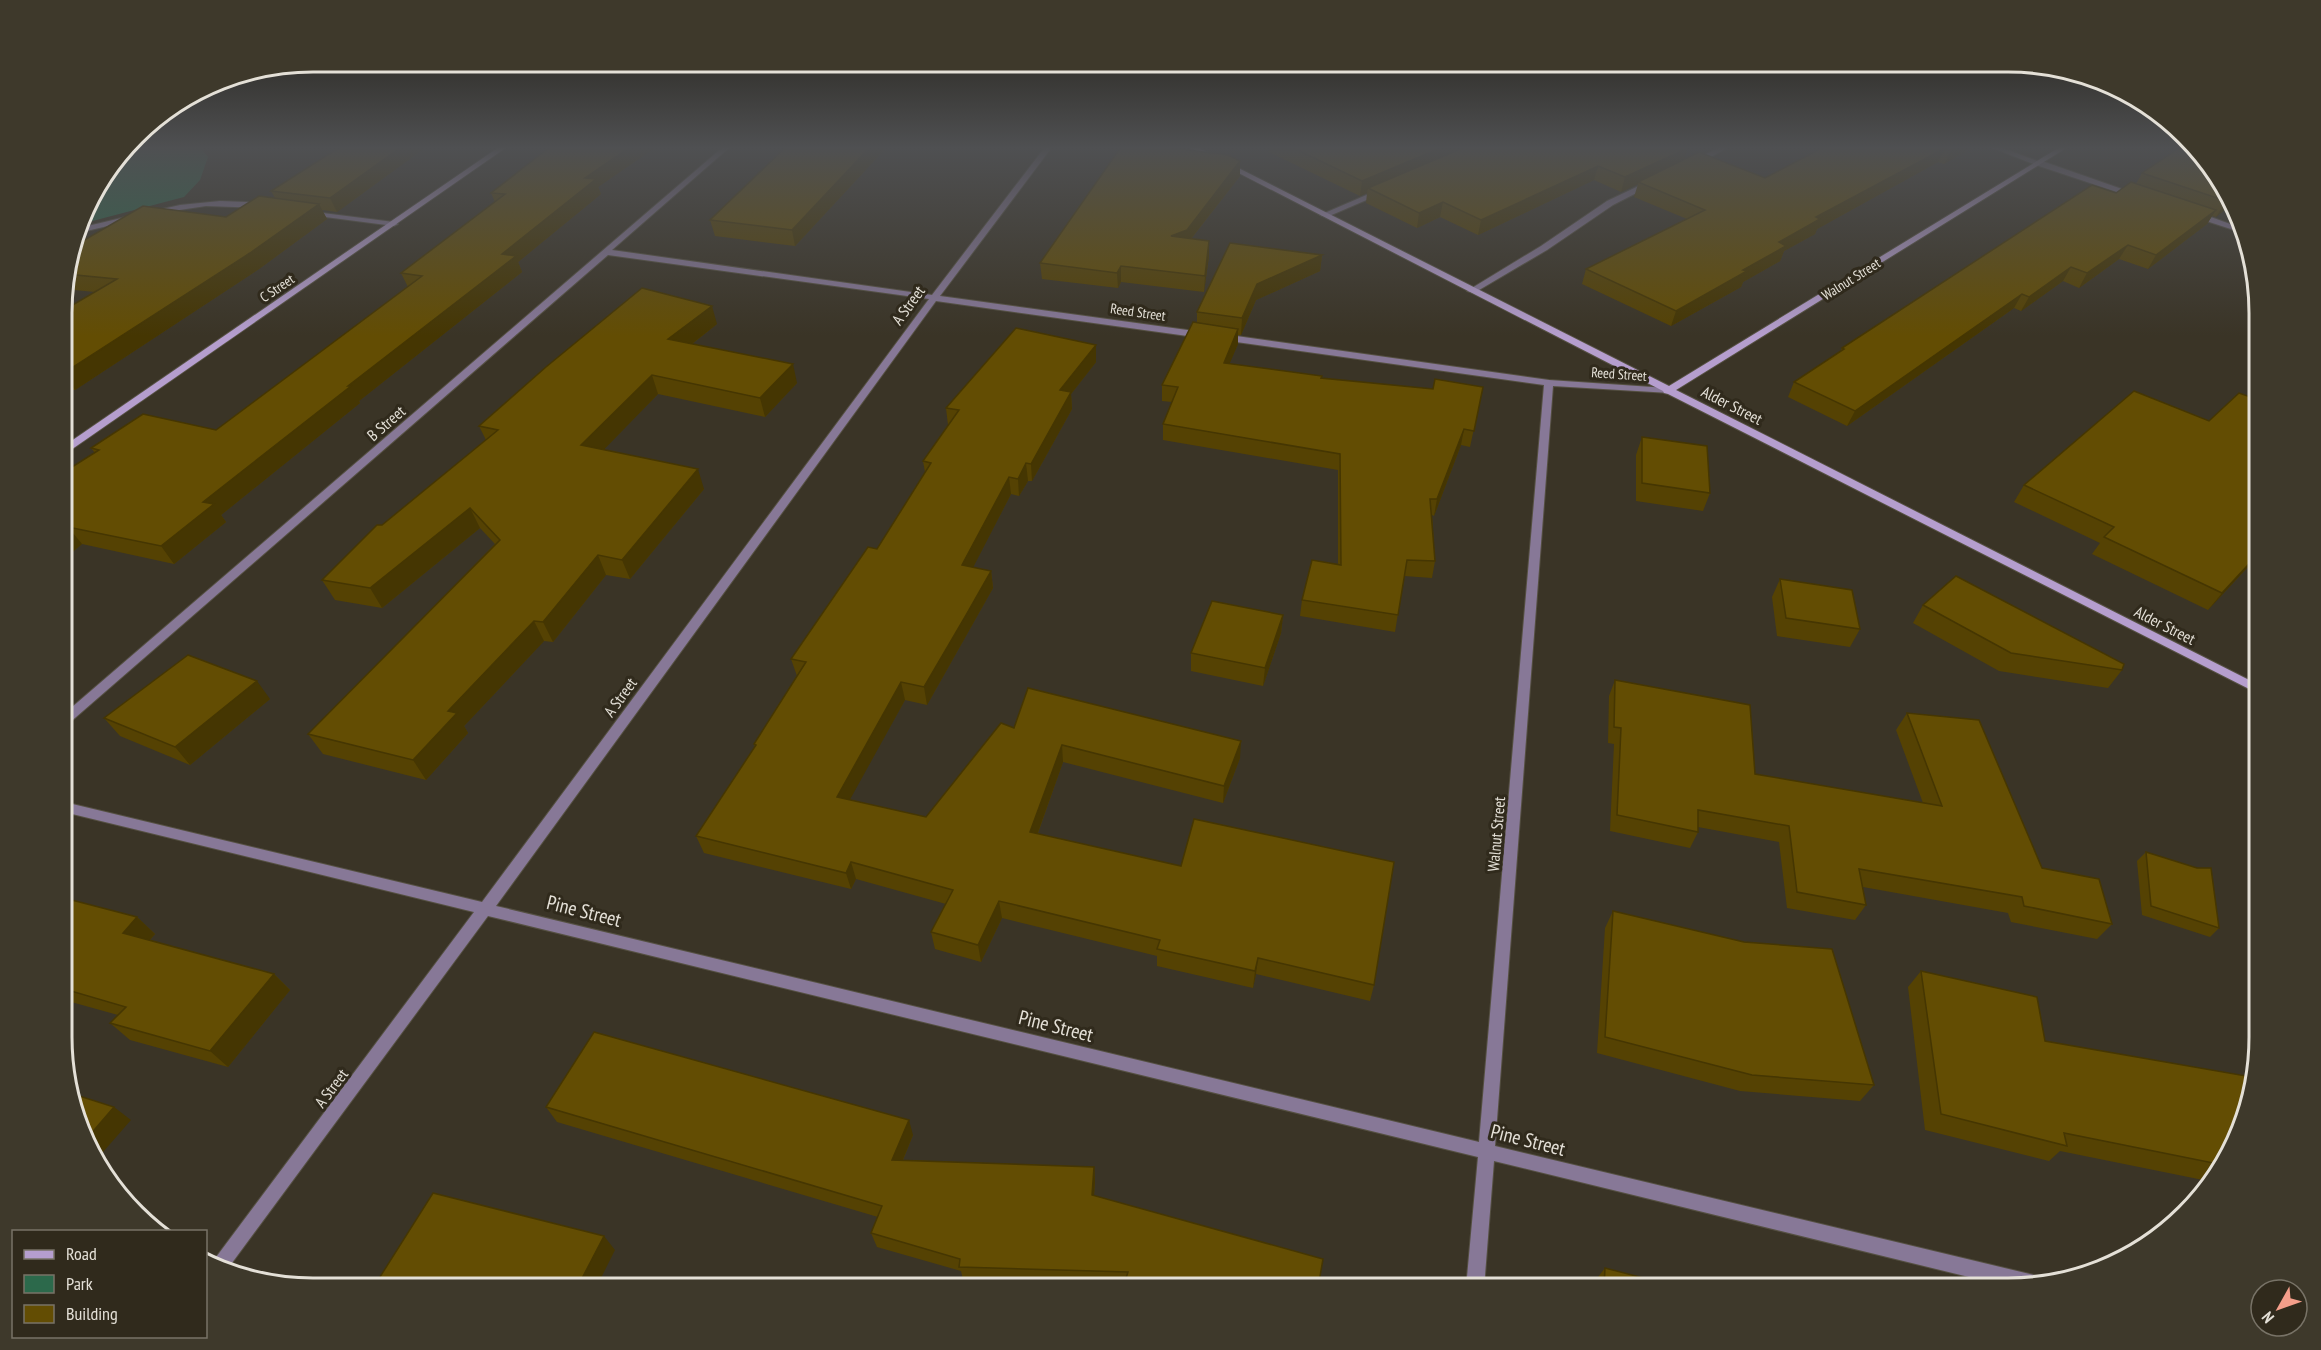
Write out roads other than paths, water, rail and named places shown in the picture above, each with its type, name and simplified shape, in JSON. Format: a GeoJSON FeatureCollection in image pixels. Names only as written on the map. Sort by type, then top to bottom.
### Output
{"type":"FeatureCollection","features":[{"type":"Feature","properties":{"kind":"street"},"geometry":{"type":"LineString","coordinates":[[87,229],[167,210]]}},
{"type":"Feature","properties":{"kind":"street","name":"C Street"},"geometry":{"type":"LineString","coordinates":[[72,445],[414,210]]}},
{"type":"Feature","properties":{"kind":"street","name":"B Street"},"geometry":{"type":"LineString","coordinates":[[72,714],[654,210]]}},
{"type":"Feature","properties":{"kind":"street","name":"A Street"},"geometry":{"type":"LineString","coordinates":[[223,1261],[1001,210]]}},
{"type":"Feature","properties":{"kind":"street","name":"Alder Street"},"geometry":{"type":"LineString","coordinates":[[1315,210],[2249,685]]}},
{"type":"Feature","properties":{"kind":"street"},"geometry":{"type":"LineString","coordinates":[[1324,215],[1336,210]]}},
{"type":"Feature","properties":{"kind":"street"},"geometry":{"type":"LineString","coordinates":[[1471,291],[1544,248],[1600,210]]}},
{"type":"Feature","properties":{"kind":"street","name":"Walnut Street"},"geometry":{"type":"LineString","coordinates":[[1667,391],[1962,210]]}},
{"type":"Feature","properties":{"kind":"street"},"geometry":{"type":"LineString","coordinates":[[2181,210],[2233,228]]}},
{"type":"Feature","properties":{"kind":"street"},"geometry":{"type":"LineString","coordinates":[[303,212],[394,224]]}},
{"type":"Feature","properties":{"kind":"street","name":"Reed Street"},"geometry":{"type":"LineString","coordinates":[[606,252],[1549,383],[1667,391]]}},
{"type":"Feature","properties":{"kind":"street","name":"Walnut Street"},"geometry":{"type":"LineString","coordinates":[[1476,1278],[1549,383]]}},
{"type":"Feature","properties":{"kind":"street","name":"Pine Street"},"geometry":{"type":"LineString","coordinates":[[72,809],[2009,1278]]}}]}
